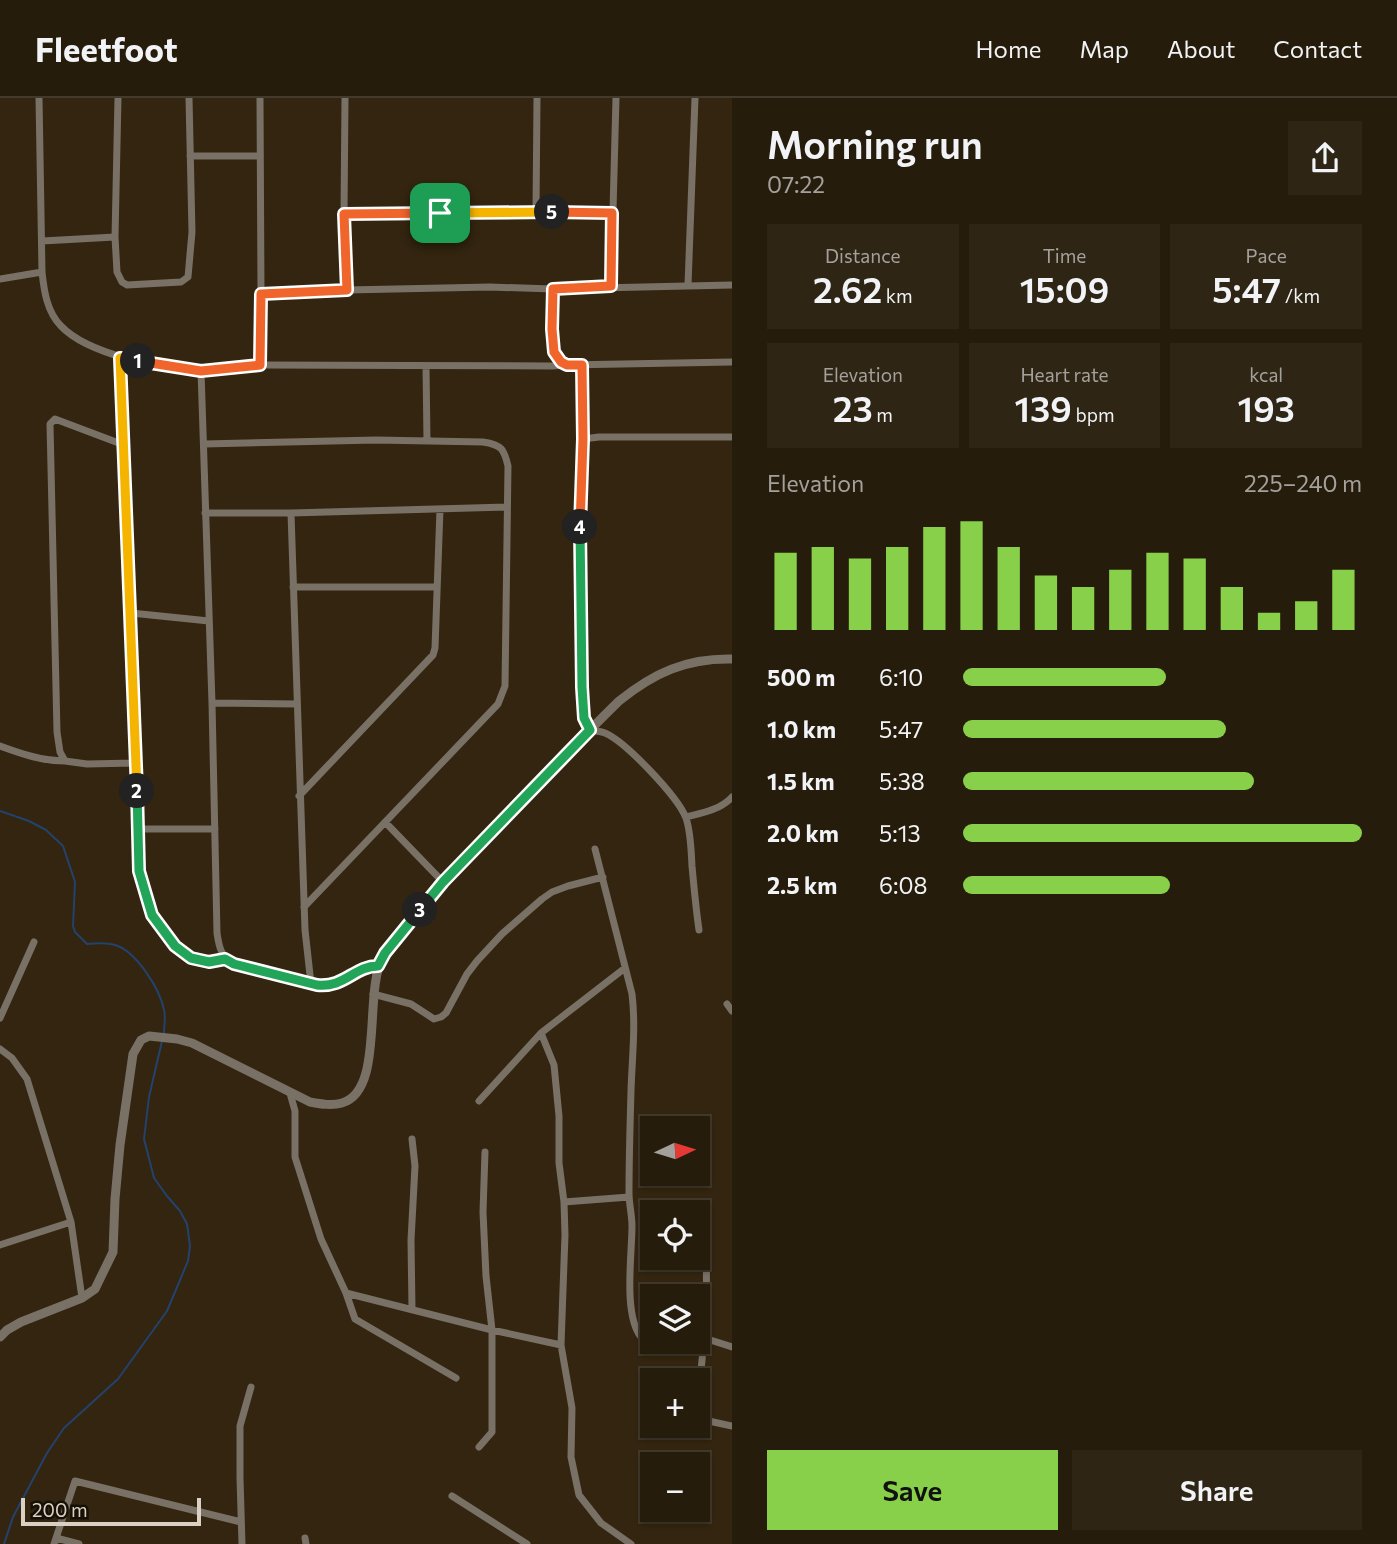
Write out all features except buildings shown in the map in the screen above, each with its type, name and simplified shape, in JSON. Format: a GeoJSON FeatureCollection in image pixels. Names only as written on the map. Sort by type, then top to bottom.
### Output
{"type":"FeatureCollection","features":[{"type":"Feature","properties":{"kind":"street"},"geometry":{"type":"LineString","coordinates":[[39,98],[44,292],[51,312],[62,327],[81,340],[120,358],[201,371],[260,365],[552,366],[732,362]]}},
{"type":"Feature","properties":{"kind":"street"},"geometry":{"type":"LineString","coordinates":[[118,98],[115,237],[117,272],[122,282],[127,285],[181,282],[188,277],[192,232],[189,98]]}},
{"type":"Feature","properties":{"kind":"street"},"geometry":{"type":"LineString","coordinates":[[260,98],[260,365]]}},
{"type":"Feature","properties":{"kind":"street"},"geometry":{"type":"LineString","coordinates":[[345,98],[344,214],[347,290]]}},
{"type":"Feature","properties":{"kind":"street"},"geometry":{"type":"LineString","coordinates":[[536,211],[537,98]]}},
{"type":"Feature","properties":{"kind":"street"},"geometry":{"type":"LineString","coordinates":[[611,286],[616,98]]}},
{"type":"Feature","properties":{"kind":"street"},"geometry":{"type":"LineString","coordinates":[[688,285],[695,98]]}},
{"type":"Feature","properties":{"kind":"street"},"geometry":{"type":"LineString","coordinates":[[190,156],[260,156]]}},
{"type":"Feature","properties":{"kind":"street"},"geometry":{"type":"LineString","coordinates":[[344,214],[536,211],[612,213]]}},
{"type":"Feature","properties":{"kind":"street"},"geometry":{"type":"LineString","coordinates":[[42,241],[115,237]]}},
{"type":"Feature","properties":{"kind":"street"},"geometry":{"type":"LineString","coordinates":[[0,279],[42,272]]}},
{"type":"Feature","properties":{"kind":"street"},"geometry":{"type":"LineString","coordinates":[[261,294],[490,287],[553,289],[732,285]]}},
{"type":"Feature","properties":{"kind":"street"},"geometry":{"type":"LineString","coordinates":[[553,289],[554,352],[561,362],[567,365]]}},
{"type":"Feature","properties":{"kind":"street"},"geometry":{"type":"LineString","coordinates":[[120,358],[139,871],[152,915],[175,946],[191,958],[209,962],[225,959]]}},
{"type":"Feature","properties":{"kind":"street"},"geometry":{"type":"LineString","coordinates":[[582,365],[583,439],[579,549],[584,718],[590,730]]}},
{"type":"Feature","properties":{"kind":"street"},"geometry":{"type":"LineString","coordinates":[[426,366],[426,441]]}},
{"type":"Feature","properties":{"kind":"street"},"geometry":{"type":"LineString","coordinates":[[201,371],[219,945],[225,959],[234,964],[311,984],[338,984],[370,966],[378,966]]}},
{"type":"Feature","properties":{"kind":"street"},"geometry":{"type":"LineString","coordinates":[[65,761],[60,752],[58,732],[50,424],[55,419],[124,445]]}},
{"type":"Feature","properties":{"kind":"street"},"geometry":{"type":"LineString","coordinates":[[583,439],[732,437]]}},
{"type":"Feature","properties":{"kind":"street"},"geometry":{"type":"LineString","coordinates":[[204,444],[376,440],[483,442],[495,444],[505,451],[508,466],[503,694],[498,704],[304,908]]}},
{"type":"Feature","properties":{"kind":"street"},"geometry":{"type":"LineString","coordinates":[[205,513],[507,508]]}},
{"type":"Feature","properties":{"kind":"street"},"geometry":{"type":"LineString","coordinates":[[299,796],[433,655],[440,509]]}},
{"type":"Feature","properties":{"kind":"street"},"geometry":{"type":"LineString","coordinates":[[291,513],[304,930],[311,984]]}},
{"type":"Feature","properties":{"kind":"street"},"geometry":{"type":"LineString","coordinates":[[293,587],[436,587]]}},
{"type":"Feature","properties":{"kind":"street"},"geometry":{"type":"LineString","coordinates":[[131,613],[209,621]]}},
{"type":"Feature","properties":{"kind":"street"},"geometry":{"type":"LineString","coordinates":[[0,1337],[21,1322],[82,1298],[95,1289],[113,1252],[114,1209],[129,1074],[132,1054],[141,1040],[149,1036],[192,1043],[310,1102],[331,1104],[349,1099],[358,1092],[365,1080],[369,1062],[373,994],[378,966],[399,934],[443,882],[626,695],[667,670],[696,661],[732,659]]}},
{"type":"Feature","properties":{"kind":"street"},"geometry":{"type":"LineString","coordinates":[[212,703],[297,704]]}},
{"type":"Feature","properties":{"kind":"street"},"geometry":{"type":"LineString","coordinates":[[590,730],[604,732],[613,737],[636,757],[658,780],[686,817],[699,930]]}},
{"type":"Feature","properties":{"kind":"street"},"geometry":{"type":"LineString","coordinates":[[0,746],[50,761],[87,764],[135,763]]}},
{"type":"Feature","properties":{"kind":"street"},"geometry":{"type":"LineString","coordinates":[[686,817],[716,809],[732,797]]}},
{"type":"Feature","properties":{"kind":"street"},"geometry":{"type":"LineString","coordinates":[[385,822],[443,882]]}},
{"type":"Feature","properties":{"kind":"street"},"geometry":{"type":"LineString","coordinates":[[139,829],[215,829]]}},
{"type":"Feature","properties":{"kind":"street"},"geometry":{"type":"LineString","coordinates":[[595,849],[632,993],[634,1012],[629,1197],[632,1223],[632,1320],[640,1336]]}},
{"type":"Feature","properties":{"kind":"street"},"geometry":{"type":"LineString","coordinates":[[373,994],[411,1004],[434,1019],[441,1017],[477,961],[502,934],[542,899],[568,886],[603,877]]}},
{"type":"Feature","properties":{"kind":"street"},"geometry":{"type":"LineString","coordinates":[[0,1018],[34,942]]}},
{"type":"Feature","properties":{"kind":"street"},"geometry":{"type":"LineString","coordinates":[[479,1101],[541,1033],[625,968]]}},
{"type":"Feature","properties":{"kind":"street"},"geometry":{"type":"LineString","coordinates":[[727,1004],[732,1011]]}},
{"type":"Feature","properties":{"kind":"street"},"geometry":{"type":"LineString","coordinates":[[541,1033],[554,1065],[559,1116],[559,1163],[565,1235],[561,1345],[572,1408],[571,1457],[579,1495],[601,1523],[631,1544]]}},
{"type":"Feature","properties":{"kind":"street"},"geometry":{"type":"LineString","coordinates":[[0,1049],[12,1058],[27,1079],[71,1222],[82,1298]]}},
{"type":"Feature","properties":{"kind":"street"},"geometry":{"type":"LineString","coordinates":[[290,1093],[295,1111],[295,1157],[321,1239],[355,1319],[456,1378]]}},
{"type":"Feature","properties":{"kind":"street"},"geometry":{"type":"LineString","coordinates":[[412,1139],[415,1167],[411,1240],[412,1309]]}},
{"type":"Feature","properties":{"kind":"street"},"geometry":{"type":"LineString","coordinates":[[479,1447],[492,1432],[492,1330],[483,1212],[485,1152]]}},
{"type":"Feature","properties":{"kind":"street"},"geometry":{"type":"LineString","coordinates":[[564,1202],[629,1197]]}},
{"type":"Feature","properties":{"kind":"street"},"geometry":{"type":"LineString","coordinates":[[0,1245],[71,1222]]}},
{"type":"Feature","properties":{"kind":"street"},"geometry":{"type":"LineString","coordinates":[[346,1293],[561,1345]]}},
{"type":"Feature","properties":{"kind":"street"},"geometry":{"type":"LineString","coordinates":[[710,1341],[732,1347]]}},
{"type":"Feature","properties":{"kind":"street"},"geometry":{"type":"LineString","coordinates":[[242,1544],[240,1426],[251,1387]]}},
{"type":"Feature","properties":{"kind":"street"},"geometry":{"type":"LineString","coordinates":[[710,1421],[732,1426]]}},
{"type":"Feature","properties":{"kind":"street"},"geometry":{"type":"LineString","coordinates":[[79,1544],[55,1541],[75,1481],[241,1522]]}},
{"type":"Feature","properties":{"kind":"street"},"geometry":{"type":"LineString","coordinates":[[452,1496],[527,1544]]}},
{"type":"Feature","properties":{"kind":"waterway"},"geometry":{"type":"LineString","coordinates":[[0,811],[46,830],[63,846],[75,882],[75,932],[87,944],[115,945],[139,963],[162,1001],[165,1015],[164,1033]]}},
{"type":"Feature","properties":{"kind":"waterway"},"geometry":{"type":"LineString","coordinates":[[4,1544],[13,1517],[47,1453],[64,1428],[118,1379],[167,1311],[188,1261],[190,1246],[187,1224],[154,1178],[144,1139],[149,1097],[162,1041]]}},
{"type":"Feature","properties":{"kind":"route"},"geometry":{"type":"LineString","coordinates":[[440,213],[612,213],[611,286],[553,289],[554,352],[561,362],[567,365],[582,365],[583,439],[579,549],[582,687],[584,718],[590,730],[443,882],[399,934],[378,966],[370,966],[338,984],[328,986],[234,964],[225,959],[209,962],[191,958],[175,946],[152,915],[139,871],[120,358],[201,371],[260,365],[261,294],[347,290],[344,214],[440,213]]}}]}
